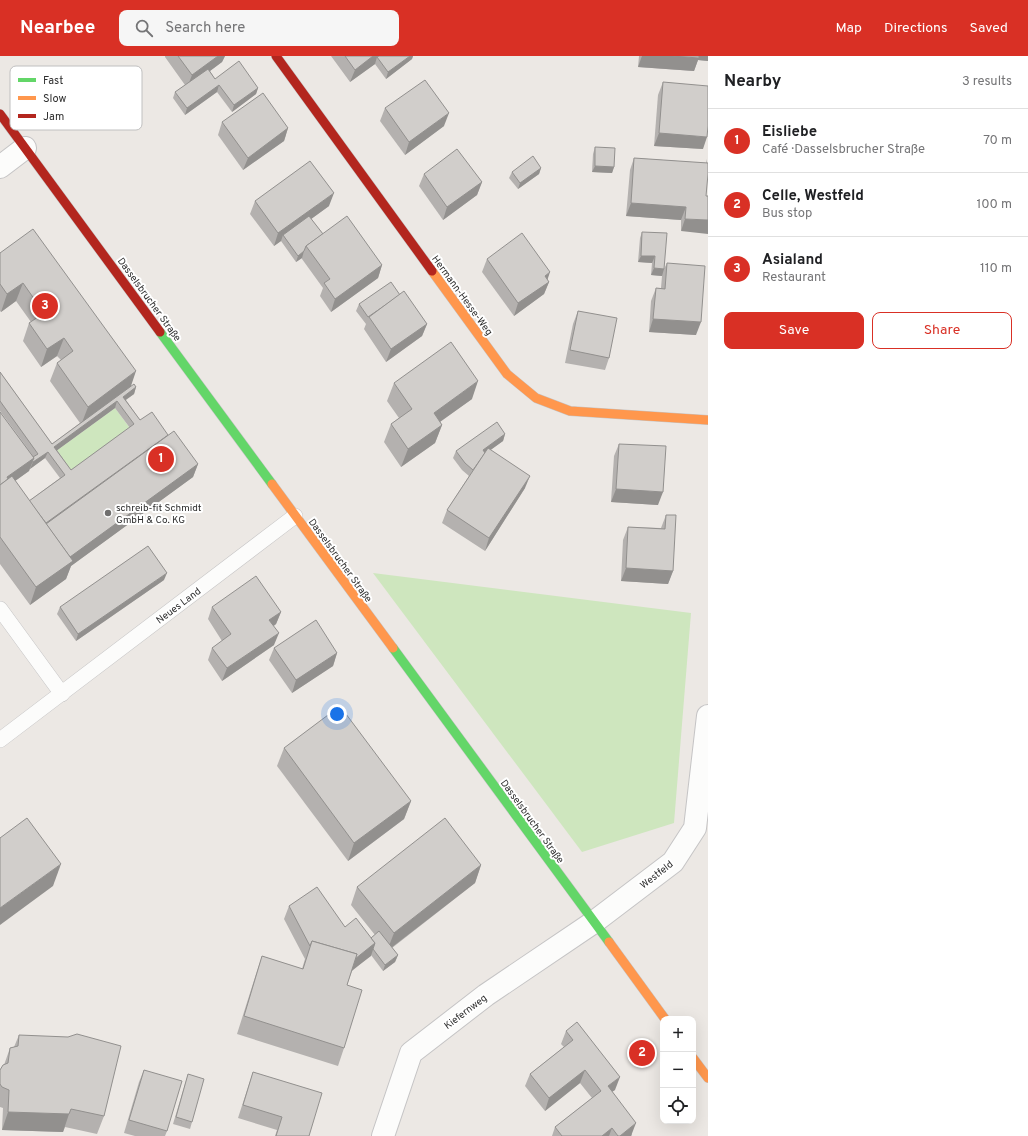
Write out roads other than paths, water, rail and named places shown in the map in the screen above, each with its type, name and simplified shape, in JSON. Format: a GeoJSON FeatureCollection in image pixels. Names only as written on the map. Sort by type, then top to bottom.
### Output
{"type":"FeatureCollection","features":[{"type":"Feature","properties":{"kind":"street","name":"Hermann-Hesse-Weg"},"geometry":{"type":"LineString","coordinates":[[276,56],[507,374],[536,398],[570,411],[708,420]]}},
{"type":"Feature","properties":{"kind":"street","name":"Dasselsbrucher Straße"},"geometry":{"type":"LineString","coordinates":[[0,114],[10,128]]}},
{"type":"Feature","properties":{"kind":"street","name":"Dasselsbrucher Straße"},"geometry":{"type":"LineString","coordinates":[[12,130],[663,1016]]}},
{"type":"Feature","properties":{"kind":"street"},"geometry":{"type":"LineString","coordinates":[[0,167],[25,148]]}},
{"type":"Feature","properties":{"kind":"street","name":"Westfeld"},"geometry":{"type":"LineString","coordinates":[[594,922],[673,862],[695,828],[708,716]]}},
{"type":"Feature","properties":{"kind":"street","name":"Kiefernweg"},"geometry":{"type":"LineString","coordinates":[[383,1136],[411,1053],[486,995],[594,922]]}},
{"type":"Feature","properties":{"kind":"street"},"geometry":{"type":"LineString","coordinates":[[696,1062],[708,1078]]}},
{"type":"Feature","properties":{"kind":"lane","name":"Neues Land"},"geometry":{"type":"LineString","coordinates":[[0,740],[295,516]]}},
{"type":"Feature","properties":{"kind":"lane"},"geometry":{"type":"LineString","coordinates":[[0,610],[62,694]]}},
{"type":"Feature","properties":{"kind":"place","name":"Asialand"},"geometry":{"type":"Point","coordinates":[45,306]}},
{"type":"Feature","properties":{"kind":"place","name":"Eisliebe"},"geometry":{"type":"Point","coordinates":[161,459]}},
{"type":"Feature","properties":{"kind":"place","name":"schreib-fit Schmidt GmbH & Co. KG"},"geometry":{"type":"Point","coordinates":[108,513]}},
{"type":"Feature","properties":{"kind":"place","name":"Celle, Westfeld"},"geometry":{"type":"Point","coordinates":[642,1053]}}]}
